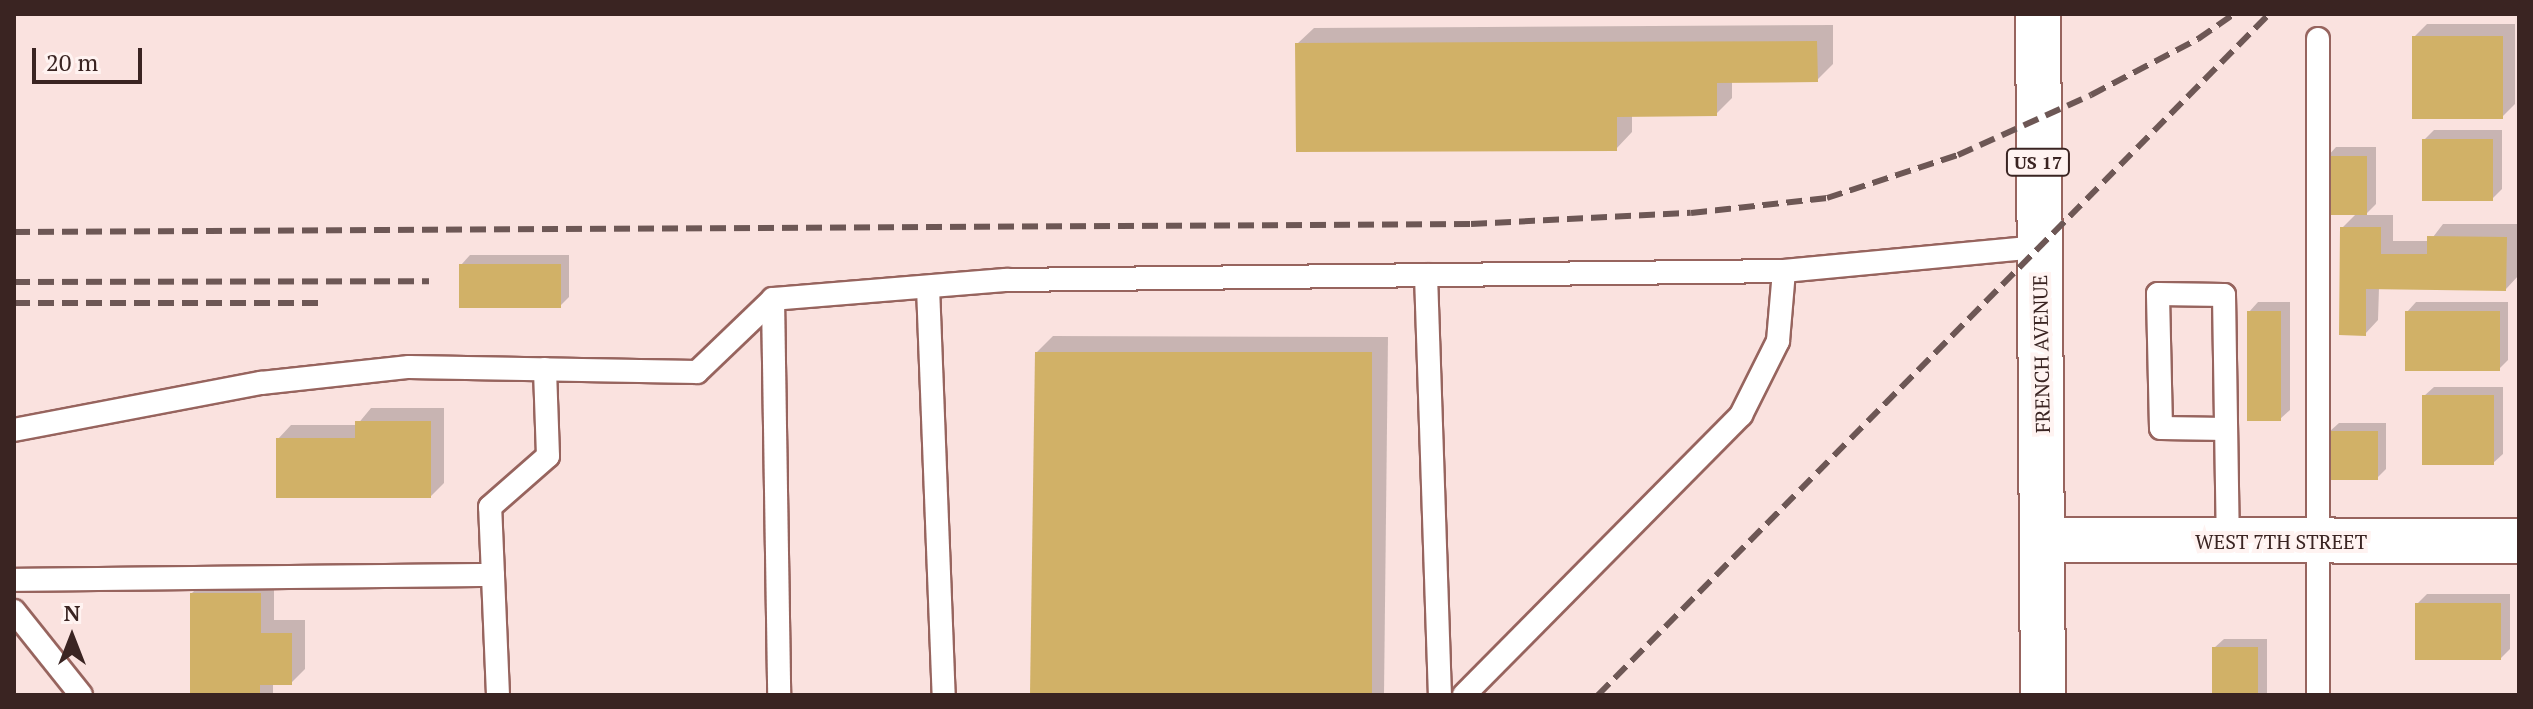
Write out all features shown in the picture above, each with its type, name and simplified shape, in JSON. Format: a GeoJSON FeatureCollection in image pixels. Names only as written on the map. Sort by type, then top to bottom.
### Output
{"type":"FeatureCollection","features":[{"type":"Feature","properties":{"kind":"main road","name":"FRENCH AVENUE"},"geometry":{"type":"LineString","coordinates":[[2038,14],[2043,695]]}},
{"type":"Feature","properties":{"kind":"main road","name":"WEST 7TH STREET"},"geometry":{"type":"LineString","coordinates":[[2042,540],[2519,541]]}},
{"type":"Feature","properties":{"kind":"lane"},"geometry":{"type":"LineString","coordinates":[[2318,39],[2315,541],[2318,695]]}},
{"type":"Feature","properties":{"kind":"lane"},"geometry":{"type":"LineString","coordinates":[[14,430],[261,383],[409,367],[697,372],[773,299],[1006,280],[1784,271],[2039,247]]}},
{"type":"Feature","properties":{"kind":"lane"},"geometry":{"type":"LineString","coordinates":[[1464,695],[1741,415],[1778,341],[1784,271]]}},
{"type":"Feature","properties":{"kind":"lane"},"geometry":{"type":"LineString","coordinates":[[1426,275],[1440,695]]}},
{"type":"Feature","properties":{"kind":"lane"},"geometry":{"type":"LineString","coordinates":[[928,287],[944,695]]}},
{"type":"Feature","properties":{"kind":"lane"},"geometry":{"type":"LineString","coordinates":[[2226,429],[2161,428],[2158,294],[2224,295],[2228,540]]}},
{"type":"Feature","properties":{"kind":"lane"},"geometry":{"type":"LineString","coordinates":[[773,299],[779,695]]}},
{"type":"Feature","properties":{"kind":"lane"},"geometry":{"type":"LineString","coordinates":[[498,695],[490,507],[548,456],[545,369]]}},
{"type":"Feature","properties":{"kind":"lane"},"geometry":{"type":"LineString","coordinates":[[14,580],[493,575]]}},
{"type":"Feature","properties":{"kind":"lane"},"geometry":{"type":"LineString","coordinates":[[14,611],[81,695]]}},
{"type":"Feature","properties":{"kind":"building"},"geometry":{"type":"Polygon","coordinates":[[[2412,36],[2503,36],[2503,119],[2412,119],[2412,36]]]}},
{"type":"Feature","properties":{"kind":"building"},"geometry":{"type":"Polygon","coordinates":[[[1817,41],[1818,82],[1717,83],[1717,116],[1617,117],[1617,151],[1296,152],[1295,43],[1817,41]]]}},
{"type":"Feature","properties":{"kind":"building"},"geometry":{"type":"Polygon","coordinates":[[[2422,139],[2493,139],[2493,201],[2422,201],[2422,139]]]}},
{"type":"Feature","properties":{"kind":"building"},"geometry":{"type":"Polygon","coordinates":[[[2325,156],[2367,156],[2367,215],[2325,215],[2325,156]]]}},
{"type":"Feature","properties":{"kind":"building"},"geometry":{"type":"Polygon","coordinates":[[[2340,227],[2381,227],[2381,254],[2427,254],[2427,236],[2507,237],[2506,291],[2366,289],[2366,336],[2339,335],[2340,227]]]}},
{"type":"Feature","properties":{"kind":"building"},"geometry":{"type":"Polygon","coordinates":[[[459,264],[561,264],[561,308],[459,308],[459,264]]]}},
{"type":"Feature","properties":{"kind":"building"},"geometry":{"type":"Polygon","coordinates":[[[2247,311],[2281,311],[2281,421],[2247,421],[2247,311]]]}},
{"type":"Feature","properties":{"kind":"building"},"geometry":{"type":"Polygon","coordinates":[[[2405,311],[2500,311],[2500,371],[2405,371],[2405,311]]]}},
{"type":"Feature","properties":{"kind":"building"},"geometry":{"type":"Polygon","coordinates":[[[1035,352],[1372,352],[1372,695],[1030,695],[1035,352]]]}},
{"type":"Feature","properties":{"kind":"building"},"geometry":{"type":"Polygon","coordinates":[[[2422,395],[2494,395],[2494,465],[2422,465],[2422,395]]]}},
{"type":"Feature","properties":{"kind":"building"},"geometry":{"type":"Polygon","coordinates":[[[355,421],[431,421],[431,498],[276,498],[276,438],[355,438],[355,421]]]}},
{"type":"Feature","properties":{"kind":"building"},"geometry":{"type":"Polygon","coordinates":[[[2327,431],[2378,431],[2378,480],[2327,480],[2327,431]]]}},
{"type":"Feature","properties":{"kind":"building"},"geometry":{"type":"Polygon","coordinates":[[[190,593],[261,593],[261,633],[292,633],[292,685],[260,685],[260,695],[190,695],[190,593]]]}},
{"type":"Feature","properties":{"kind":"building"},"geometry":{"type":"Polygon","coordinates":[[[2415,603],[2501,603],[2501,660],[2415,660],[2415,603]]]}},
{"type":"Feature","properties":{"kind":"building"},"geometry":{"type":"Polygon","coordinates":[[[2212,647],[2258,647],[2258,695],[2212,695],[2212,647]]]}},
{"type":"Feature","properties":{"kind":"railway"},"geometry":{"type":"LineString","coordinates":[[14,232],[1471,224],[1691,213],[1827,198],[1958,155],[2091,95],[2198,39],[2234,14]]}},
{"type":"Feature","properties":{"kind":"railway"},"geometry":{"type":"LineString","coordinates":[[1598,695],[2269,14]]}},
{"type":"Feature","properties":{"kind":"railway"},"geometry":{"type":"LineString","coordinates":[[14,282],[429,281]]}},
{"type":"Feature","properties":{"kind":"railway"},"geometry":{"type":"LineString","coordinates":[[14,303],[323,303]]}}]}
